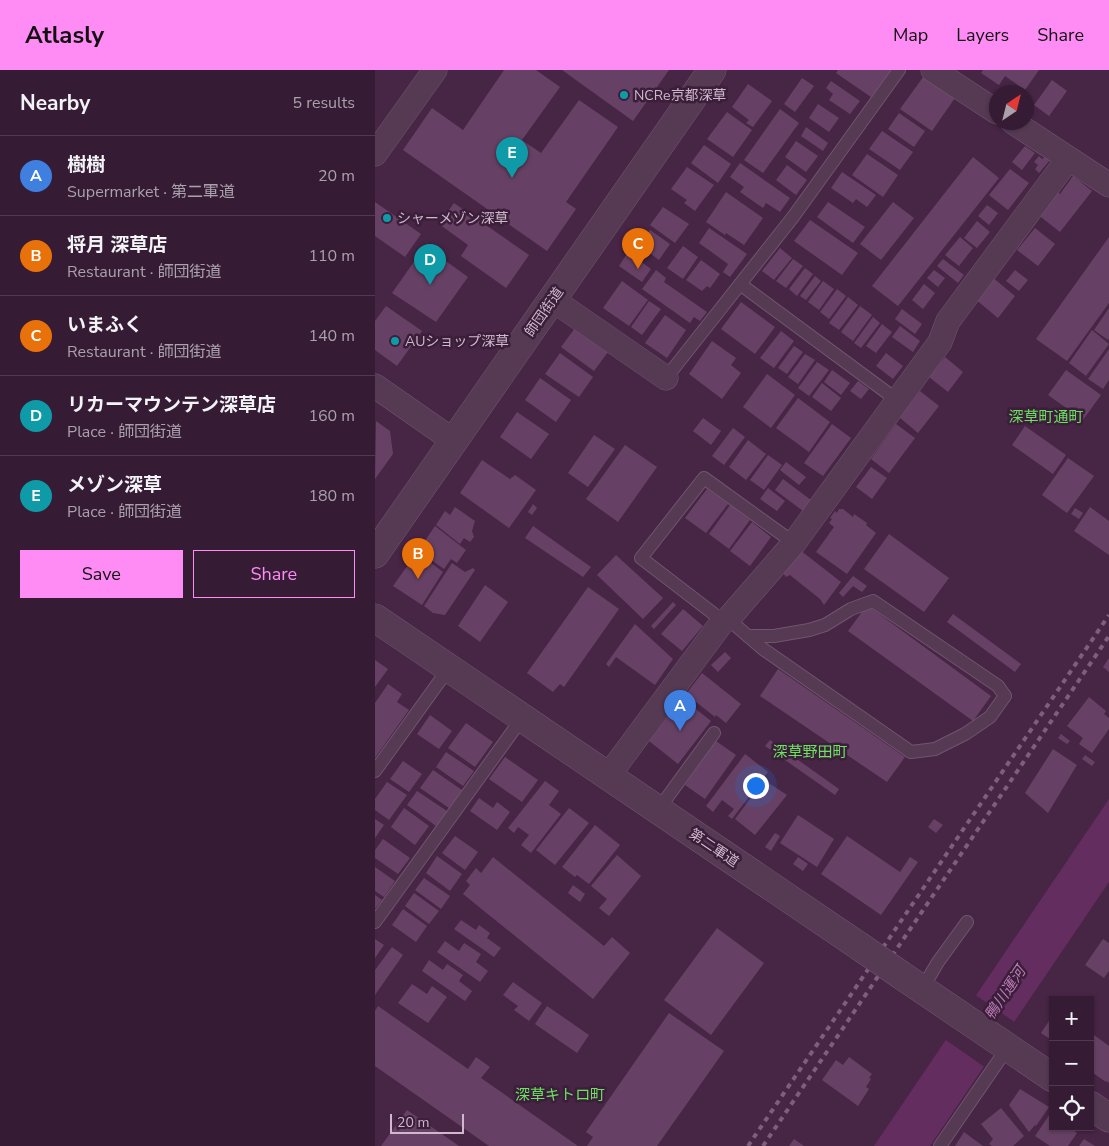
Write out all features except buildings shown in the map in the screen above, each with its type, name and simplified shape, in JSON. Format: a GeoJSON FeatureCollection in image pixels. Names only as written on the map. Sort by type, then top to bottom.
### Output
{"type":"FeatureCollection","features":[{"type":"Feature","properties":{"kind":"street"},"geometry":{"type":"LineString","coordinates":[[375,154],[435,70]]}},
{"type":"Feature","properties":{"kind":"street","name":"師団街道"},"geometry":{"type":"LineString","coordinates":[[375,554],[712,70]]}},
{"type":"Feature","properties":{"kind":"street"},"geometry":{"type":"LineString","coordinates":[[933,70],[989,107]]}},
{"type":"Feature","properties":{"kind":"street"},"geometry":{"type":"LineString","coordinates":[[1025,130],[1109,185]]}},
{"type":"Feature","properties":{"kind":"street"},"geometry":{"type":"LineString","coordinates":[[608,776],[725,620],[794,543],[940,342],[948,321],[1068,158]]}},
{"type":"Feature","properties":{"kind":"street"},"geometry":{"type":"LineString","coordinates":[[553,300],[665,378]]}},
{"type":"Feature","properties":{"kind":"street"},"geometry":{"type":"LineString","coordinates":[[375,386],[454,441]]}},
{"type":"Feature","properties":{"kind":"street","name":"第二軍道"},"geometry":{"type":"LineString","coordinates":[[375,618],[1049,1075]]}},
{"type":"Feature","properties":{"kind":"street"},"geometry":{"type":"LineString","coordinates":[[1094,1108],[1109,1118]]}},
{"type":"Feature","properties":{"kind":"lane"},"geometry":{"type":"LineString","coordinates":[[665,378],[793,217],[899,70]]}},
{"type":"Feature","properties":{"kind":"lane"},"geometry":{"type":"LineString","coordinates":[[740,284],[897,400]]}},
{"type":"Feature","properties":{"kind":"lane"},"geometry":{"type":"LineString","coordinates":[[748,636],[774,636],[809,630],[825,625],[851,609],[873,601],[998,686],[1005,696],[990,717],[965,734],[935,749],[911,752],[763,649],[641,558],[704,478],[794,543]]}},
{"type":"Feature","properties":{"kind":"lane"},"geometry":{"type":"LineString","coordinates":[[375,771],[449,668]]}},
{"type":"Feature","properties":{"kind":"lane"},"geometry":{"type":"LineString","coordinates":[[375,922],[523,717]]}},
{"type":"Feature","properties":{"kind":"lane"},"geometry":{"type":"LineString","coordinates":[[658,810],[714,733]]}},
{"type":"Feature","properties":{"kind":"lane"},"geometry":{"type":"LineString","coordinates":[[912,982],[938,962],[967,922]]}},
{"type":"Feature","properties":{"kind":"lane"},"geometry":{"type":"LineString","coordinates":[[940,1146],[1007,1046]]}},
{"type":"Feature","properties":{"kind":"water","name":"鴨川運河"},"geometry":{"type":"Polygon","coordinates":[[[1109,799],[1109,882],[930,1146],[874,1146],[1109,799]]]}},
{"type":"Feature","properties":{"kind":"pier"},"geometry":{"type":"Polygon","coordinates":[[[974,994],[1016,1023],[986,1068],[943,1038],[974,994]]]}},
{"type":"Feature","properties":{"kind":"railway"},"geometry":{"type":"LineString","coordinates":[[748,1146],[1109,615]]}},
{"type":"Feature","properties":{"kind":"railway"},"geometry":{"type":"LineString","coordinates":[[763,1146],[1109,636]]}},
{"type":"Feature","properties":{"kind":"place","name":"NCRe京都深草"},"geometry":{"type":"Point","coordinates":[624,95]}},
{"type":"Feature","properties":{"kind":"place","name":"メゾン深草"},"geometry":{"type":"Point","coordinates":[512,178]}},
{"type":"Feature","properties":{"kind":"place","name":"シャーメゾン深草"},"geometry":{"type":"Point","coordinates":[387,218]}},
{"type":"Feature","properties":{"kind":"place","name":"いまふく"},"geometry":{"type":"Point","coordinates":[638,269]}},
{"type":"Feature","properties":{"kind":"place","name":"リカーマウンテン深草店"},"geometry":{"type":"Point","coordinates":[430,285]}},
{"type":"Feature","properties":{"kind":"place","name":"AUショップ深草"},"geometry":{"type":"Point","coordinates":[395,341]}},
{"type":"Feature","properties":{"kind":"place","name":"将月 深草店"},"geometry":{"type":"Point","coordinates":[418,579]}},
{"type":"Feature","properties":{"kind":"place","name":"樹樹"},"geometry":{"type":"Point","coordinates":[680,731]}},
{"type":"Feature","properties":{"kind":"district","name":"深草町通町"},"geometry":{"type":"Point","coordinates":[1046,417]}},
{"type":"Feature","properties":{"kind":"district","name":"深草野田町"},"geometry":{"type":"Point","coordinates":[810,752]}},
{"type":"Feature","properties":{"kind":"district","name":"深草キトロ町"},"geometry":{"type":"Point","coordinates":[560,1095]}}]}
